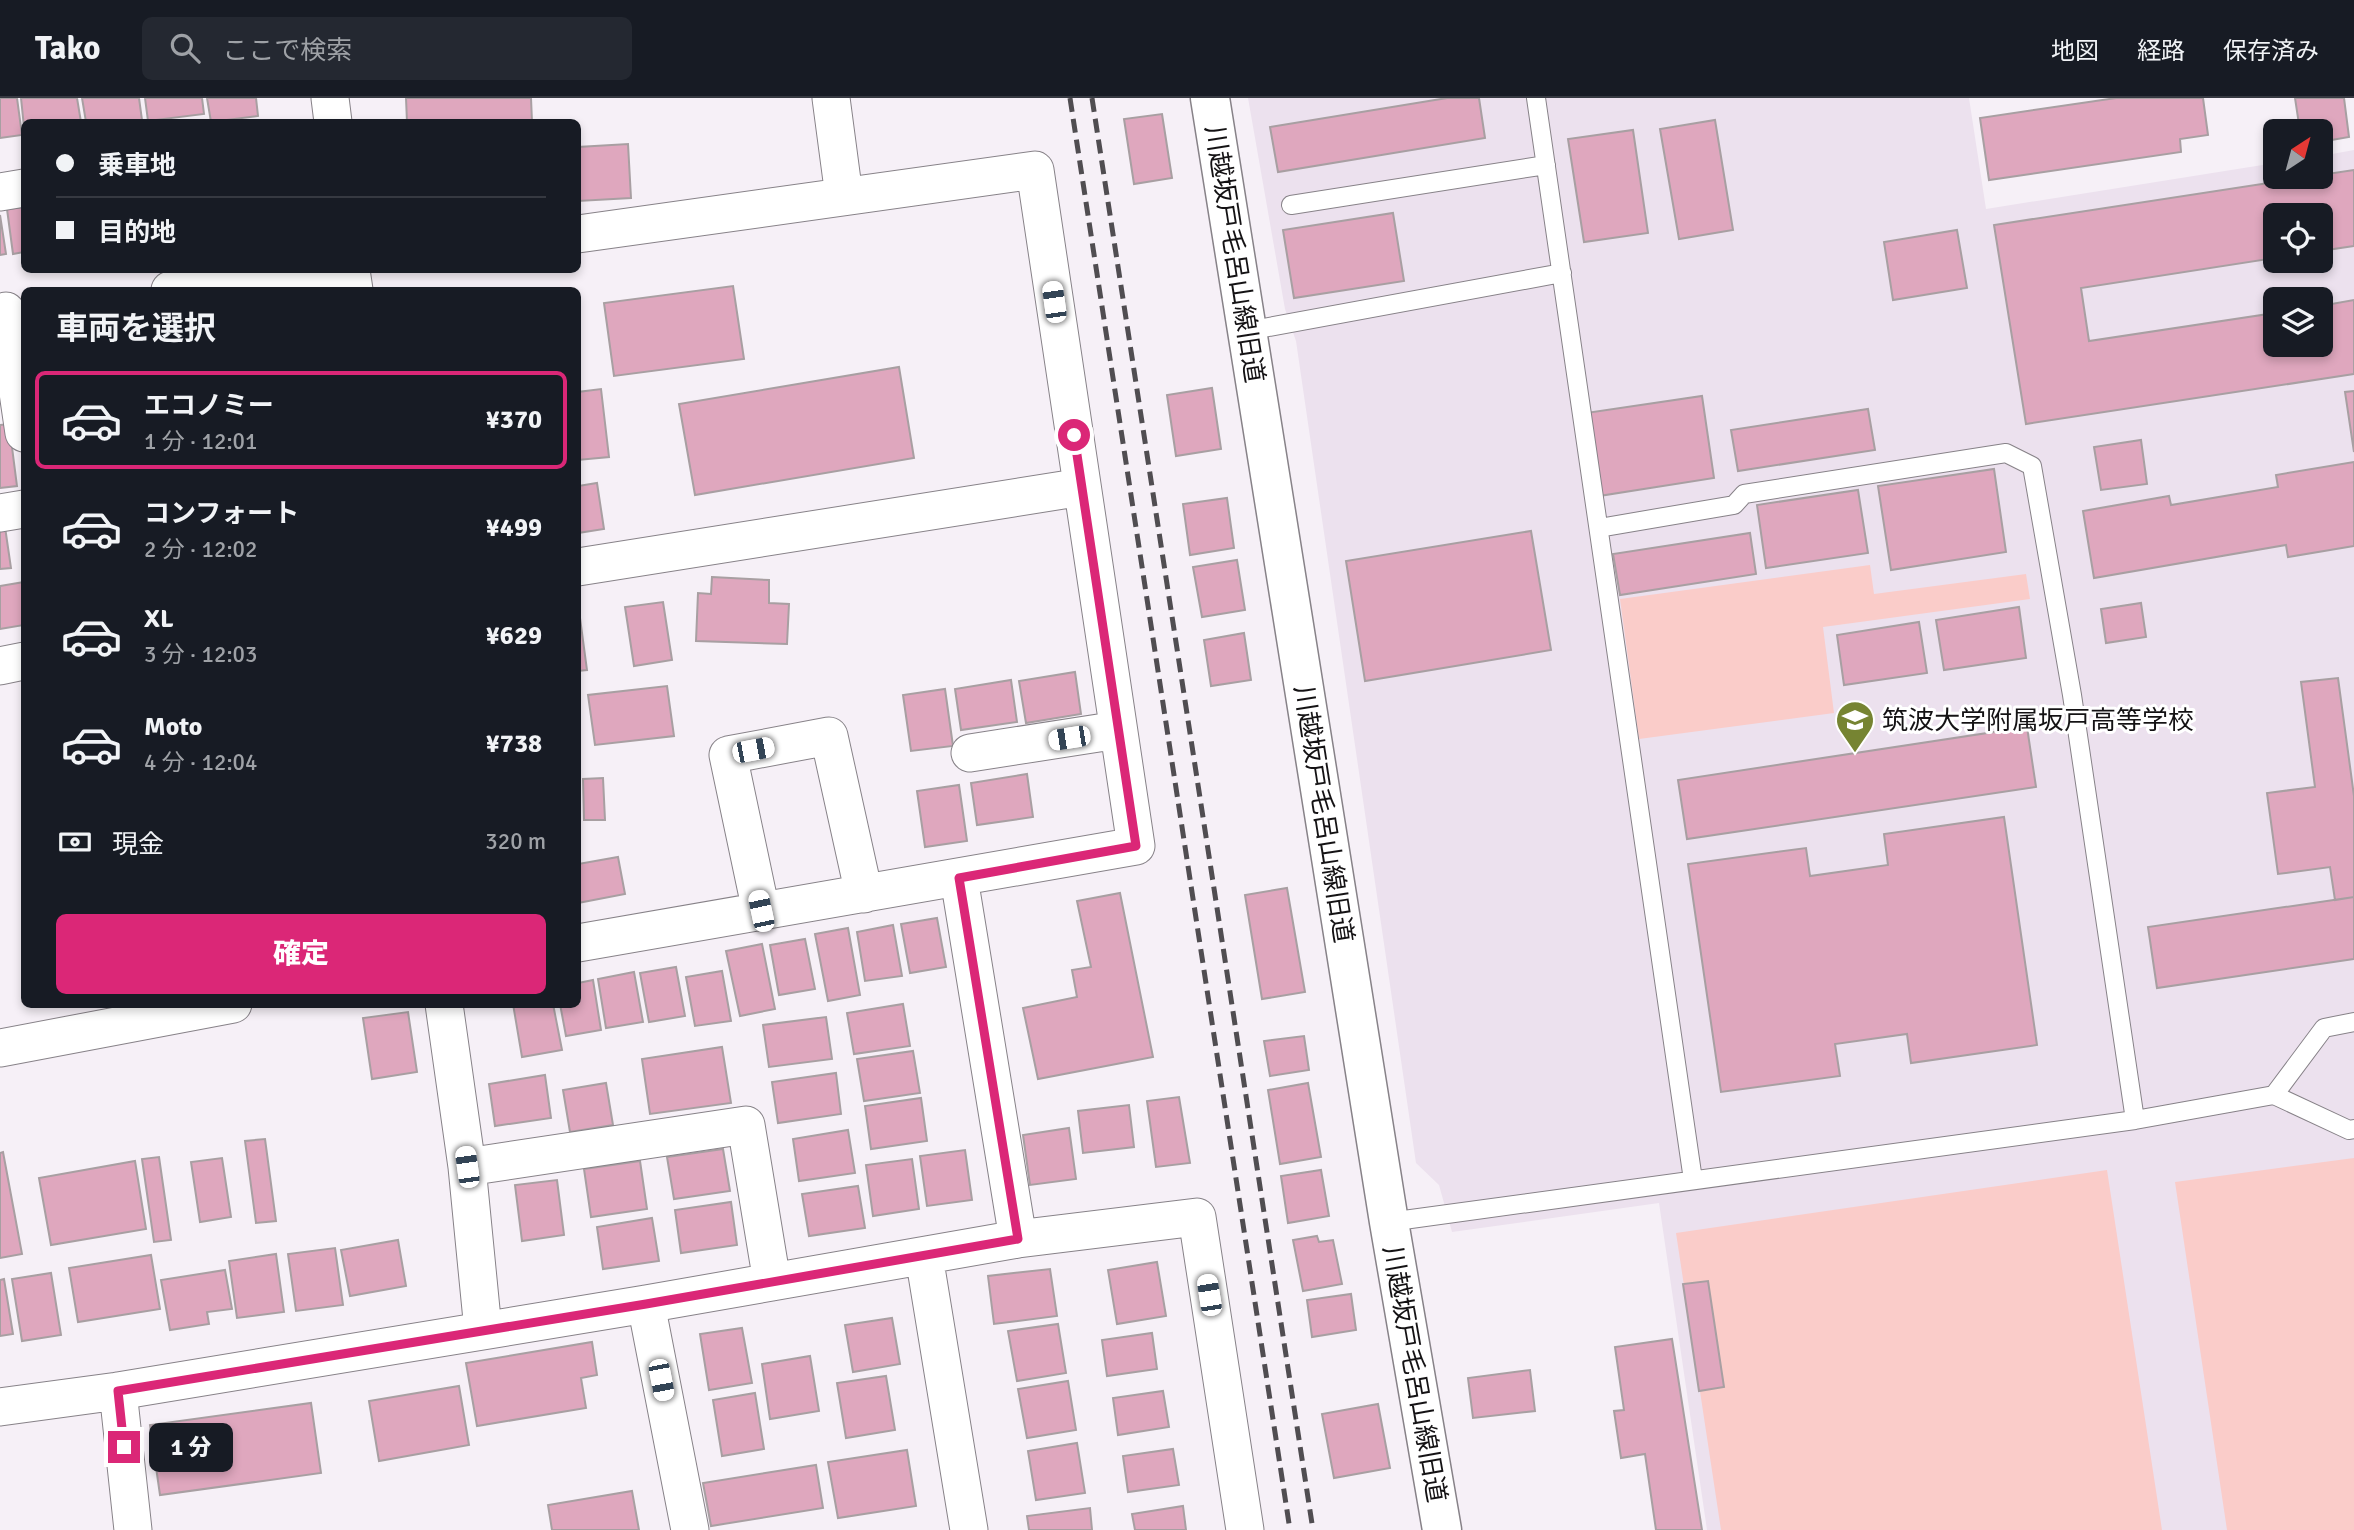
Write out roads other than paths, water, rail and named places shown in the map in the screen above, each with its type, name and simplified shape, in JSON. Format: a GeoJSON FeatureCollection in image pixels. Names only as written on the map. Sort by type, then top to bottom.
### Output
{"type":"FeatureCollection","features":[{"type":"Feature","properties":{"kind":"street"},"geometry":{"type":"LineString","coordinates":[[330,98],[333,119]]}},
{"type":"Feature","properties":{"kind":"street"},"geometry":{"type":"LineString","coordinates":[[831,98],[844,196]]}},
{"type":"Feature","properties":{"kind":"street","name":"川越坂戸毛呂山線旧道"},"geometry":{"type":"LineString","coordinates":[[1210,98],[1389,1222],[1442,1530]]}},
{"type":"Feature","properties":{"kind":"street"},"geometry":{"type":"LineString","coordinates":[[581,234],[1034,170],[1136,846],[581,942]]}},
{"type":"Feature","properties":{"kind":"street"},"geometry":{"type":"LineString","coordinates":[[0,192],[21,188]]}},
{"type":"Feature","properties":{"kind":"street"},"geometry":{"type":"LineString","coordinates":[[181,287],[216,277],[281,273]]}},
{"type":"Feature","properties":{"kind":"street"},"geometry":{"type":"LineString","coordinates":[[10,310],[21,407]]}},
{"type":"Feature","properties":{"kind":"street"},"geometry":{"type":"LineString","coordinates":[[581,567],[1082,487]]}},
{"type":"Feature","properties":{"kind":"street"},"geometry":{"type":"LineString","coordinates":[[0,513],[21,510]]}},
{"type":"Feature","properties":{"kind":"street"},"geometry":{"type":"LineString","coordinates":[[0,666],[21,662]]}},
{"type":"Feature","properties":{"kind":"street"},"geometry":{"type":"LineString","coordinates":[[970,753],[1118,730]]}},
{"type":"Feature","properties":{"kind":"street"},"geometry":{"type":"LineString","coordinates":[[761,911],[728,755],[829,736],[864,894]]}},
{"type":"Feature","properties":{"kind":"street"},"geometry":{"type":"LineString","coordinates":[[959,878],[1018,1239]]}},
{"type":"Feature","properties":{"kind":"street"},"geometry":{"type":"LineString","coordinates":[[0,1048],[212,1008]]}},
{"type":"Feature","properties":{"kind":"street"},"geometry":{"type":"LineString","coordinates":[[445,1008],[467,1167],[483,1330]]}},
{"type":"Feature","properties":{"kind":"street"},"geometry":{"type":"LineString","coordinates":[[467,1167],[746,1125],[772,1282]]}},
{"type":"Feature","properties":{"kind":"street"},"geometry":{"type":"LineString","coordinates":[[0,1406],[118,1391],[646,1304],[1018,1239],[1197,1217],[1245,1530]]}},
{"type":"Feature","properties":{"kind":"street"},"geometry":{"type":"LineString","coordinates":[[924,1256],[969,1530]]}},
{"type":"Feature","properties":{"kind":"street"},"geometry":{"type":"LineString","coordinates":[[646,1304],[690,1530]]}},
{"type":"Feature","properties":{"kind":"street"},"geometry":{"type":"LineString","coordinates":[[118,1391],[133,1530]]}},
{"type":"Feature","properties":{"kind":"lane"},"geometry":{"type":"LineString","coordinates":[[1536,98],[1693,1180]]}},
{"type":"Feature","properties":{"kind":"lane"},"geometry":{"type":"LineString","coordinates":[[1291,205],[1546,165]]}},
{"type":"Feature","properties":{"kind":"lane"},"geometry":{"type":"LineString","coordinates":[[1247,331],[1562,273]]}},
{"type":"Feature","properties":{"kind":"lane"},"geometry":{"type":"LineString","coordinates":[[1599,528],[1734,505],[1744,494],[2006,453],[2032,466],[2072,695],[2135,1119]]}},
{"type":"Feature","properties":{"kind":"lane"},"geometry":{"type":"LineString","coordinates":[[2274,1095],[2324,1028],[2354,1023]]}},
{"type":"Feature","properties":{"kind":"lane"},"geometry":{"type":"LineString","coordinates":[[1389,1222],[2135,1119],[2274,1095],[2349,1130],[2354,1129]]}},
{"type":"Feature","properties":{"kind":"railway"},"geometry":{"type":"LineString","coordinates":[[1070,98],[1290,1530]]}},
{"type":"Feature","properties":{"kind":"railway"},"geometry":{"type":"LineString","coordinates":[[1092,98],[1313,1530]]}},
{"type":"Feature","properties":{"kind":"place","name":"筑波大学附属坂戸高等学校"},"geometry":{"type":"Point","coordinates":[1855,754]}}]}
